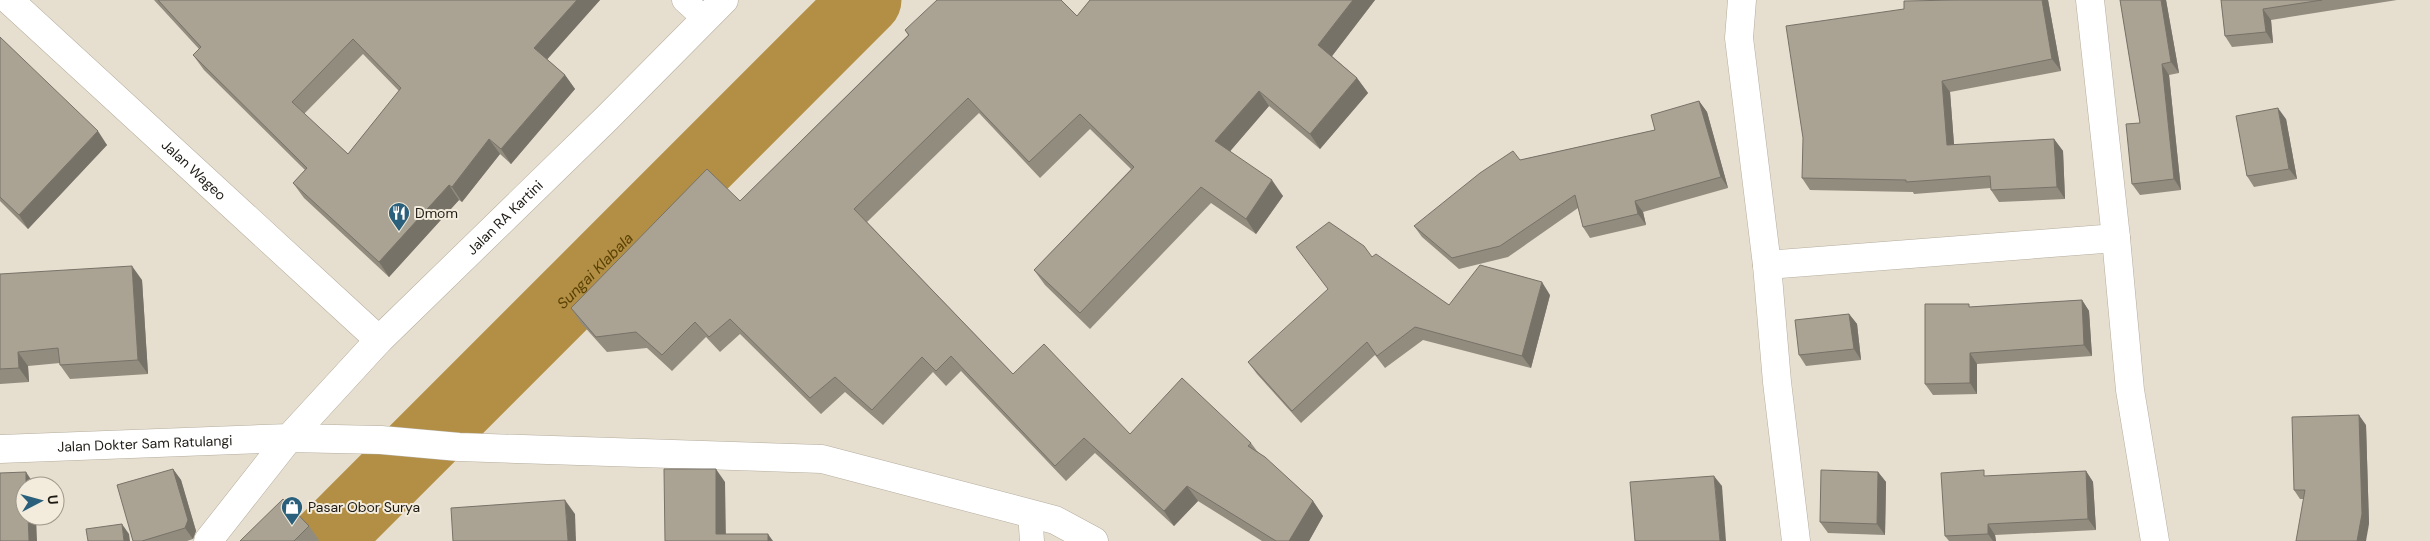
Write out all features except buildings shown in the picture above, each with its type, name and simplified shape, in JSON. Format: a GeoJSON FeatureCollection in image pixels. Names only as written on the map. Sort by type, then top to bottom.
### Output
{"type":"FeatureCollection","features":[{"type":"Feature","properties":{"kind":"street","name":"Jalan Wageo"},"geometry":{"type":"LineString","coordinates":[[9,0],[379,340]]}},
{"type":"Feature","properties":{"kind":"street","name":"Jalan RA Kartini"},"geometry":{"type":"LineString","coordinates":[[208,541],[289,438],[379,340],[607,118],[724,0]]}},
{"type":"Feature","properties":{"kind":"street"},"geometry":{"type":"LineString","coordinates":[[1742,0],[1739,38],[1767,265],[1777,382],[1796,541]]}},
{"type":"Feature","properties":{"kind":"street"},"geometry":{"type":"LineString","coordinates":[[2090,0],[2116,238],[2130,390],[2155,541]]}},
{"type":"Feature","properties":{"kind":"street"},"geometry":{"type":"LineString","coordinates":[[1767,265],[2116,238]]}},
{"type":"Feature","properties":{"kind":"street","name":"Jalan Dokter Sam Ratulangi"},"geometry":{"type":"LineString","coordinates":[[0,449],[289,438],[381,440],[459,447],[822,459],[1055,520],[1094,541]]}},
{"type":"Feature","properties":{"kind":"lane"},"geometry":{"type":"LineString","coordinates":[[684,0],[705,19]]}},
{"type":"Feature","properties":{"kind":"lane"},"geometry":{"type":"LineString","coordinates":[[1030,513],[1032,541]]}},
{"type":"Feature","properties":{"kind":"waterway","name":"Sungai Klabala"},"geometry":{"type":"LineString","coordinates":[[325,541],[866,0]]}},
{"type":"Feature","properties":{"kind":"place","name":"Dmom"},"geometry":{"type":"Point","coordinates":[399,232]}},
{"type":"Feature","properties":{"kind":"place","name":"Pasar Obor Surya"},"geometry":{"type":"Point","coordinates":[292,526]}}]}
